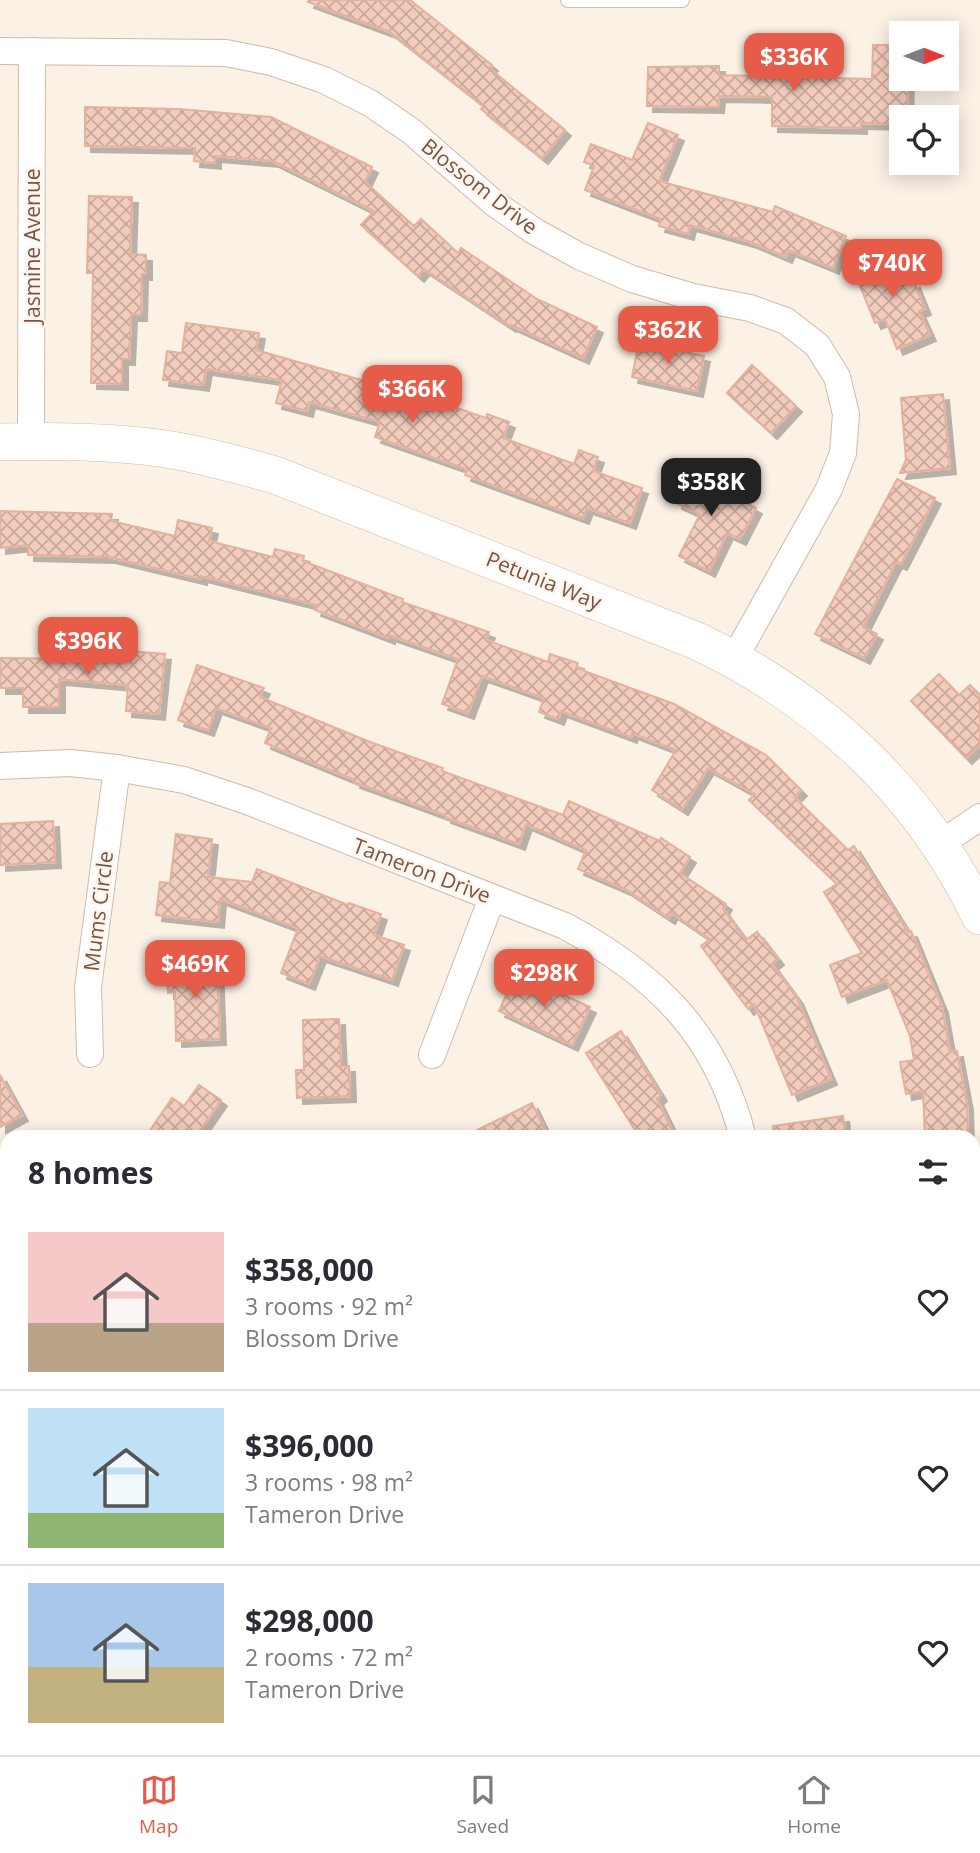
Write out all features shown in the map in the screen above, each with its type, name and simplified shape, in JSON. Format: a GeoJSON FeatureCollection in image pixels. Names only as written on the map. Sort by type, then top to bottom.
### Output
{"type":"FeatureCollection","features":[{"type":"Feature","properties":{"kind":"street","name":"Blossom Drive"},"geometry":{"type":"LineString","coordinates":[[0,51],[226,54],[271,62],[324,80],[370,103],[411,131],[494,202],[534,231],[579,256],[632,279],[693,297],[751,308],[786,321],[817,345],[837,377],[846,414],[843,453],[829,489],[734,659]]}},
{"type":"Feature","properties":{"kind":"street","name":"Jasmine Avenue"},"geometry":{"type":"LineString","coordinates":[[16,442],[33,51]]}},
{"type":"Feature","properties":{"kind":"street","name":"Petunia Way"},"geometry":{"type":"LineString","coordinates":[[16,442],[164,449],[222,460],[275,475],[697,641],[734,659],[779,685],[822,717],[885,778],[940,844],[980,916]]}},
{"type":"Feature","properties":{"kind":"street","name":"Tameron Drive"},"geometry":{"type":"LineString","coordinates":[[0,766],[70,763],[184,780],[247,801],[565,926],[595,943],[651,982],[687,1021],[716,1063],[737,1113],[741,1130]]}},
{"type":"Feature","properties":{"kind":"street","name":"Mums Circle"},"geometry":{"type":"LineString","coordinates":[[90,1054],[88,987],[117,768]]}},
{"type":"Feature","properties":{"kind":"street"},"geometry":{"type":"LineString","coordinates":[[940,844],[980,817]]}},
{"type":"Feature","properties":{"kind":"street"},"geometry":{"type":"LineString","coordinates":[[432,1055],[492,898]]}},
{"type":"Feature","properties":{"kind":"lane"},"geometry":{"type":"LineString","coordinates":[[568,0],[682,0]]}},
{"type":"Feature","properties":{"kind":"building"},"geometry":{"type":"Polygon","coordinates":[[[410,0],[492,65],[489,68],[565,130],[542,158],[481,109],[484,106],[390,32],[308,2],[410,0]]]}},
{"type":"Feature","properties":{"kind":"building"},"geometry":{"type":"Polygon","coordinates":[[[873,45],[889,45],[889,91],[908,91],[907,105],[889,105],[889,124],[861,123],[861,128],[772,126],[772,97],[719,96],[718,107],[647,106],[648,67],[719,66],[719,75],[872,79],[873,45]]]}},
{"type":"Feature","properties":{"kind":"building"},"geometry":{"type":"Polygon","coordinates":[[[85,107],[179,109],[271,117],[372,167],[365,182],[414,226],[421,219],[458,253],[461,248],[537,299],[597,327],[583,358],[510,326],[424,269],[418,276],[361,225],[374,211],[273,161],[215,156],[215,163],[194,161],[195,148],[85,146],[85,107]]]}},
{"type":"Feature","properties":{"kind":"building"},"geometry":{"type":"Polygon","coordinates":[[[648,123],[678,135],[659,181],[773,212],[775,206],[846,236],[833,268],[789,250],[786,257],[751,242],[690,225],[688,234],[659,226],[661,219],[585,190],[594,166],[584,162],[591,144],[632,160],[648,123]]]}},
{"type":"Feature","properties":{"kind":"building"},"geometry":{"type":"Polygon","coordinates":[[[89,196],[132,197],[130,254],[146,255],[146,274],[142,274],[141,315],[131,315],[129,359],[122,359],[122,384],[91,383],[93,273],[87,273],[89,196]]]}},
{"type":"Feature","properties":{"kind":"building"},"geometry":{"type":"Polygon","coordinates":[[[890,250],[905,285],[914,282],[925,309],[919,311],[930,335],[897,349],[885,319],[875,323],[852,266],[890,250]]]}},
{"type":"Feature","properties":{"kind":"building"},"geometry":{"type":"Polygon","coordinates":[[[186,323],[259,333],[256,350],[365,381],[363,388],[433,412],[437,401],[486,418],[487,414],[509,422],[503,438],[574,464],[579,450],[598,457],[593,471],[642,488],[630,523],[587,508],[583,518],[465,475],[467,469],[375,437],[380,422],[309,402],[307,411],[276,403],[282,380],[206,369],[203,385],[163,380],[167,351],[182,353],[186,323]]]}},
{"type":"Feature","properties":{"kind":"building"},"geometry":{"type":"Polygon","coordinates":[[[639,342],[704,356],[697,391],[632,377],[639,342]]]}},
{"type":"Feature","properties":{"kind":"building"},"geometry":{"type":"Polygon","coordinates":[[[752,365],[796,406],[771,433],[727,393],[752,365]]]}},
{"type":"Feature","properties":{"kind":"building"},"geometry":{"type":"Polygon","coordinates":[[[943,394],[950,468],[900,473],[906,460],[901,398],[943,394]]]}},
{"type":"Feature","properties":{"kind":"building"},"geometry":{"type":"Polygon","coordinates":[[[693,466],[714,476],[710,485],[756,508],[740,539],[727,533],[709,571],[679,556],[700,514],[676,503],[693,466]]]}},
{"type":"Feature","properties":{"kind":"building"},"geometry":{"type":"Polygon","coordinates":[[[897,479],[935,498],[901,564],[896,562],[863,627],[877,634],[864,658],[815,634],[897,479]]]}},
{"type":"Feature","properties":{"kind":"building"},"geometry":{"type":"Polygon","coordinates":[[[0,511],[112,514],[111,521],[175,536],[178,520],[212,528],[209,541],[273,557],[275,549],[304,556],[303,561],[403,599],[402,602],[489,632],[486,640],[548,662],[550,654],[578,663],[576,668],[674,704],[766,755],[801,790],[794,797],[848,850],[854,846],[908,932],[911,931],[942,1007],[950,1052],[957,1051],[967,1104],[968,1130],[925,1130],[923,1091],[906,1094],[900,1062],[914,1060],[910,1036],[887,980],[842,997],[830,965],[862,953],[824,892],[837,884],[749,800],[755,794],[708,768],[682,809],[652,790],[676,750],[632,733],[631,737],[561,711],[558,719],[539,712],[544,698],[482,676],[468,713],[442,704],[458,659],[389,635],[389,638],[315,610],[317,605],[201,576],[201,579],[109,557],[28,555],[28,545],[0,548],[0,511]]]}},
{"type":"Feature","properties":{"kind":"building"},"geometry":{"type":"Polygon","coordinates":[[[94,648],[165,654],[159,714],[126,711],[128,685],[59,679],[59,707],[23,707],[23,688],[0,688],[0,658],[93,659],[94,648]]]}},
{"type":"Feature","properties":{"kind":"building"},"geometry":{"type":"Polygon","coordinates":[[[197,665],[264,688],[260,697],[370,742],[443,768],[442,771],[563,815],[569,801],[660,841],[661,838],[690,857],[680,873],[726,904],[723,909],[746,940],[757,932],[778,959],[772,964],[797,998],[831,1079],[792,1095],[754,1004],[748,1009],[701,946],[710,939],[672,913],[669,918],[625,889],[578,869],[586,850],[526,824],[519,844],[445,817],[354,782],[355,780],[265,743],[271,728],[216,708],[208,730],[178,720],[197,665]]]}},
{"type":"Feature","properties":{"kind":"building"},"geometry":{"type":"Polygon","coordinates":[[[939,674],[959,695],[970,685],[980,695],[980,745],[966,758],[911,701],[939,674]]]}},
{"type":"Feature","properties":{"kind":"building"},"geometry":{"type":"Polygon","coordinates":[[[53,821],[55,862],[0,865],[0,824],[53,821]]]}},
{"type":"Feature","properties":{"kind":"building"},"geometry":{"type":"Polygon","coordinates":[[[176,834],[212,839],[208,877],[252,882],[257,869],[348,905],[349,903],[381,914],[374,935],[404,945],[392,980],[320,956],[309,984],[281,973],[298,928],[220,899],[218,922],[156,915],[160,882],[170,883],[176,834]]]}},
{"type":"Feature","properties":{"kind":"building"},"geometry":{"type":"Polygon","coordinates":[[[217,961],[220,1039],[176,1041],[175,992],[168,993],[167,964],[217,961]]]}},
{"type":"Feature","properties":{"kind":"building"},"geometry":{"type":"Polygon","coordinates":[[[516,973],[590,1007],[572,1045],[499,1011],[516,973]]]}},
{"type":"Feature","properties":{"kind":"building"},"geometry":{"type":"Polygon","coordinates":[[[339,1019],[341,1066],[349,1066],[350,1096],[297,1098],[296,1070],[304,1070],[303,1020],[339,1019]]]}},
{"type":"Feature","properties":{"kind":"building"},"geometry":{"type":"Polygon","coordinates":[[[621,1031],[661,1095],[657,1099],[672,1130],[635,1130],[586,1053],[621,1031]]]}},
{"type":"Feature","properties":{"kind":"building"},"geometry":{"type":"Polygon","coordinates":[[[0,1075],[22,1115],[0,1127],[0,1075]]]}},
{"type":"Feature","properties":{"kind":"building"},"geometry":{"type":"Polygon","coordinates":[[[199,1085],[221,1100],[200,1130],[150,1130],[172,1098],[184,1106],[199,1085]]]}},
{"type":"Feature","properties":{"kind":"building"},"geometry":{"type":"Polygon","coordinates":[[[532,1103],[545,1130],[477,1130],[532,1103]]]}},
{"type":"Feature","properties":{"kind":"building"},"geometry":{"type":"Polygon","coordinates":[[[843,1116],[845,1130],[773,1130],[773,1126],[843,1116]]]}}]}
